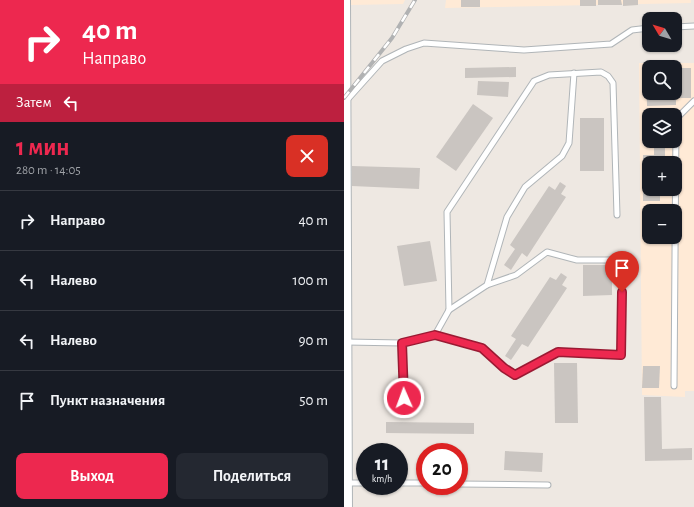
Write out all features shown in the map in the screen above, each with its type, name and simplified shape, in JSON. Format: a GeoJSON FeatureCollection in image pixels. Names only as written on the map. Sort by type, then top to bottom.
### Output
{"type":"FeatureCollection","features":[{"type":"Feature","properties":{"kind":"street"},"geometry":{"type":"LineString","coordinates":[[345,0],[347,507]]}},
{"type":"Feature","properties":{"kind":"lane"},"geometry":{"type":"LineString","coordinates":[[682,27],[694,26]]}},
{"type":"Feature","properties":{"kind":"lane"},"geometry":{"type":"LineString","coordinates":[[346,101],[382,61],[406,49],[424,43],[532,49],[611,44],[632,30],[642,29]]}},
{"type":"Feature","properties":{"kind":"lane"},"geometry":{"type":"LineString","coordinates":[[449,310],[447,212],[534,81],[549,75],[601,72],[608,76],[613,82],[617,215]]}},
{"type":"Feature","properties":{"kind":"lane"},"geometry":{"type":"LineString","coordinates":[[487,285],[507,217],[525,187],[562,156],[569,143],[574,74]]}},
{"type":"Feature","properties":{"kind":"lane"},"geometry":{"type":"LineString","coordinates":[[674,386],[676,125],[679,116],[694,101]]}},
{"type":"Feature","properties":{"kind":"lane"},"geometry":{"type":"LineString","coordinates":[[347,342],[402,343],[435,335],[482,348],[504,368],[515,375],[558,352],[621,355],[622,260],[577,260],[547,252],[516,275],[487,285],[449,310],[435,335]]}},
{"type":"Feature","properties":{"kind":"lane"},"geometry":{"type":"LineString","coordinates":[[402,343],[404,412]]}},
{"type":"Feature","properties":{"kind":"lane"},"geometry":{"type":"LineString","coordinates":[[347,482],[356,482]]}},
{"type":"Feature","properties":{"kind":"lane"},"geometry":{"type":"LineString","coordinates":[[468,484],[548,485]]}},
{"type":"Feature","properties":{"kind":"shaded area"},"geometry":{"type":"Polygon","coordinates":[[[350,0],[405,0],[403,4],[350,5],[350,0]]]}},
{"type":"Feature","properties":{"kind":"shaded area"},"geometry":{"type":"Polygon","coordinates":[[[446,0],[691,0],[691,3],[445,8],[446,0]]]}},
{"type":"Feature","properties":{"kind":"shaded area"},"geometry":{"type":"Polygon","coordinates":[[[639,63],[642,63],[642,100],[682,100],[682,63],[694,63],[694,391],[685,391],[685,397],[642,395],[639,63]]]}},
{"type":"Feature","properties":{"kind":"building"},"geometry":{"type":"Polygon","coordinates":[[[461,0],[480,0],[480,7],[461,7],[461,0]]]}},
{"type":"Feature","properties":{"kind":"building"},"geometry":{"type":"Polygon","coordinates":[[[580,0],[596,0],[596,6],[580,6],[580,0]]]}},
{"type":"Feature","properties":{"kind":"building"},"geometry":{"type":"Polygon","coordinates":[[[598,0],[621,0],[622,5],[598,5],[598,0]]]}},
{"type":"Feature","properties":{"kind":"building"},"geometry":{"type":"Polygon","coordinates":[[[623,0],[638,0],[638,5],[623,6],[623,0]]]}},
{"type":"Feature","properties":{"kind":"building"},"geometry":{"type":"Polygon","coordinates":[[[516,67],[516,77],[465,78],[465,68],[516,67]]]}},
{"type":"Feature","properties":{"kind":"building"},"geometry":{"type":"Polygon","coordinates":[[[682,68],[691,68],[691,98],[682,98],[682,68]]]}},
{"type":"Feature","properties":{"kind":"building"},"geometry":{"type":"Polygon","coordinates":[[[478,81],[509,82],[508,97],[477,95],[478,81]]]}},
{"type":"Feature","properties":{"kind":"building"},"geometry":{"type":"Polygon","coordinates":[[[647,100],[676,100],[676,105],[647,106],[647,100]]]}},
{"type":"Feature","properties":{"kind":"building"},"geometry":{"type":"Polygon","coordinates":[[[473,104],[493,118],[456,171],[436,157],[473,104]]]}},
{"type":"Feature","properties":{"kind":"building"},"geometry":{"type":"Polygon","coordinates":[[[580,118],[604,118],[604,171],[580,171],[580,118]]]}},
{"type":"Feature","properties":{"kind":"building"},"geometry":{"type":"Polygon","coordinates":[[[654,148],[665,148],[665,156],[643,156],[654,155],[654,148]]]}},
{"type":"Feature","properties":{"kind":"building"},"geometry":{"type":"Polygon","coordinates":[[[352,166],[420,168],[419,189],[352,186],[352,166]]]}},
{"type":"Feature","properties":{"kind":"building"},"geometry":{"type":"Polygon","coordinates":[[[560,182],[566,186],[561,194],[566,197],[527,257],[522,253],[511,270],[504,265],[515,249],[510,245],[549,186],[555,190],[560,182]]]}},
{"type":"Feature","properties":{"kind":"building"},"geometry":{"type":"Polygon","coordinates":[[[643,196],[660,196],[660,201],[643,201],[643,196]]]}},
{"type":"Feature","properties":{"kind":"building"},"geometry":{"type":"Polygon","coordinates":[[[430,241],[437,281],[404,286],[397,246],[430,241]]]}},
{"type":"Feature","properties":{"kind":"building"},"geometry":{"type":"Polygon","coordinates":[[[583,265],[612,265],[612,295],[583,296],[583,265]]]}},
{"type":"Feature","properties":{"kind":"building"},"geometry":{"type":"Polygon","coordinates":[[[561,273],[567,277],[562,285],[567,288],[528,347],[522,344],[511,360],[505,356],[516,339],[511,336],[550,277],[556,280],[561,273]]]}},
{"type":"Feature","properties":{"kind":"building"},"geometry":{"type":"Polygon","coordinates":[[[554,363],[577,363],[578,423],[555,423],[554,363]]]}},
{"type":"Feature","properties":{"kind":"building"},"geometry":{"type":"Polygon","coordinates":[[[643,366],[660,366],[659,388],[642,388],[643,366]]]}},
{"type":"Feature","properties":{"kind":"building"},"geometry":{"type":"Polygon","coordinates":[[[644,397],[661,397],[662,449],[692,448],[692,460],[645,461],[644,397]]]}},
{"type":"Feature","properties":{"kind":"building"},"geometry":{"type":"Polygon","coordinates":[[[386,422],[474,423],[474,434],[386,433],[386,422]]]}},
{"type":"Feature","properties":{"kind":"building"},"geometry":{"type":"Polygon","coordinates":[[[505,451],[543,453],[542,472],[504,470],[505,451]]]}},
{"type":"Feature","properties":{"kind":"railway"},"geometry":{"type":"LineString","coordinates":[[344,98],[392,38],[415,0]]}},
{"type":"Feature","properties":{"kind":"route"},"geometry":{"type":"LineString","coordinates":[[404,398],[402,343],[435,335],[482,348],[504,368],[515,375],[558,352],[621,355],[622,292]]}}]}
